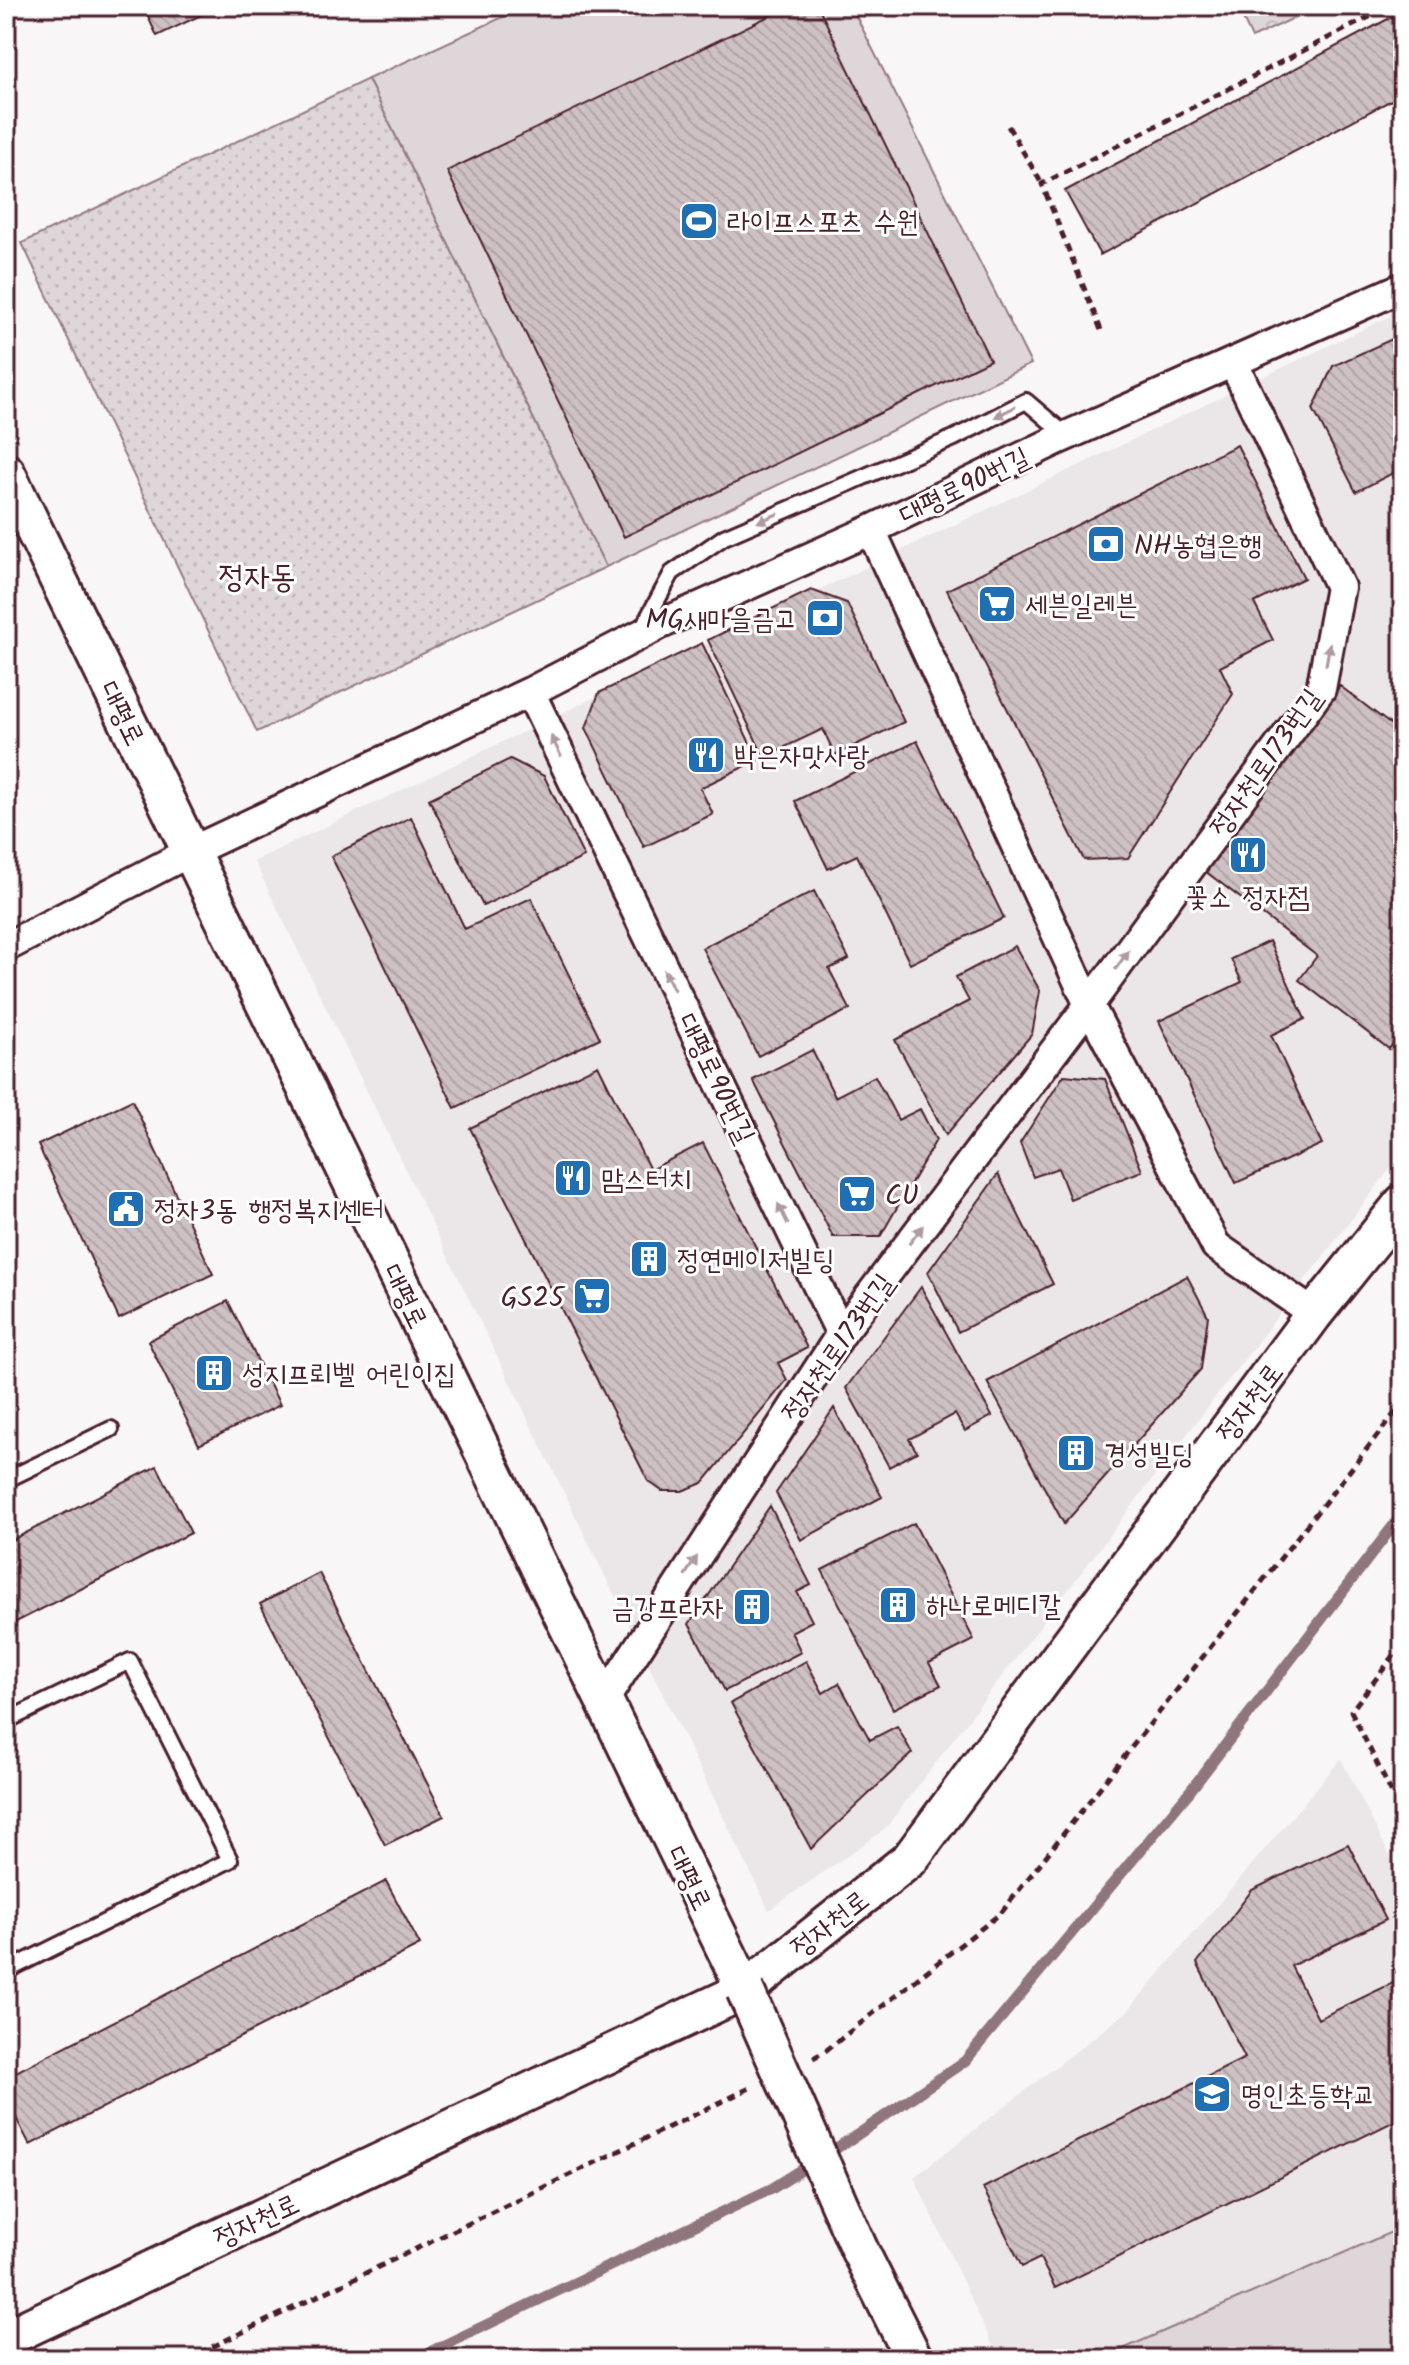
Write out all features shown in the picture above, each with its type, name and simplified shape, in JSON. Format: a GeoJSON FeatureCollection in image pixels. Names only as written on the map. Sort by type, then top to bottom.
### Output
{"type":"FeatureCollection","features":[{"type":"Feature","properties":{"kind":"street","name":"대평로90번길"},"geometry":{"type":"LineString","coordinates":[[6,947],[190,852],[530,692],[637,636],[871,530],[1067,436],[1403,287]]}},
{"type":"Feature","properties":{"kind":"street","name":"정자천로173번길"},"geometry":{"type":"LineString","coordinates":[[603,1702],[841,1334],[1089,1005],[1321,689],[1340,587],[1233,362]]}},
{"type":"Feature","properties":{"kind":"street","name":"대평로"},"geometry":{"type":"LineString","coordinates":[[6,472],[745,1990],[859,2249],[914,2359]]}},
{"type":"Feature","properties":{"kind":"street"},"geometry":{"type":"LineString","coordinates":[[871,530],[1089,1005],[1216,1246],[1314,1314]]}},
{"type":"Feature","properties":{"kind":"street","name":"대평로90번길"},"geometry":{"type":"LineString","coordinates":[[530,692],[841,1334]]}},
{"type":"Feature","properties":{"kind":"street","name":"정자천로"},"geometry":{"type":"LineString","coordinates":[[6,2338],[745,1990],[910,1859],[1314,1314],[1403,1203]]}},
{"type":"Feature","properties":{"kind":"lane"},"geometry":{"type":"LineString","coordinates":[[637,636],[672,573],[724,537],[954,438],[1026,401],[1067,436]]}},
{"type":"Feature","properties":{"kind":"lane"},"geometry":{"type":"LineString","coordinates":[[6,1480],[111,1429]]}},
{"type":"Feature","properties":{"kind":"lane"},"geometry":{"type":"LineString","coordinates":[[6,1721],[130,1661],[230,1860],[6,1971]]}},
{"type":"Feature","properties":{"kind":"path"},"geometry":{"type":"LineString","coordinates":[[1042,184],[1391,6]]}},
{"type":"Feature","properties":{"kind":"path"},"geometry":{"type":"LineString","coordinates":[[1008,126],[1042,184],[1101,330]]}},
{"type":"Feature","properties":{"kind":"path"},"geometry":{"type":"LineString","coordinates":[[1403,1644],[1351,1711],[1403,1816]]}},
{"type":"Feature","properties":{"kind":"shaded area"},"geometry":{"type":"Polygon","coordinates":[[[1403,310],[1403,1152],[884,1830],[769,1910],[254,861],[1403,310]]]}},
{"type":"Feature","properties":{"kind":"shaded area","name":"명인초등학교"},"geometry":{"type":"Polygon","coordinates":[[[1341,1759],[1403,1882],[1403,2359],[999,2359],[914,2177],[1128,2011],[1341,1759]]]}},
{"type":"Feature","properties":{"kind":"green space","name":"라이프스포츠 수원"},"geometry":{"type":"Polygon","coordinates":[[[527,6],[851,6],[1031,364],[606,567],[368,79],[527,6]]]}},
{"type":"Feature","properties":{"kind":"green space"},"geometry":{"type":"Polygon","coordinates":[[[1237,6],[1319,6],[1252,38],[1237,6]]]}},
{"type":"Feature","properties":{"kind":"green space"},"geometry":{"type":"Polygon","coordinates":[[[368,79],[606,567],[257,732],[22,243],[368,79]]]}},
{"type":"Feature","properties":{"kind":"green space"},"geometry":{"type":"Polygon","coordinates":[[[1403,2227],[1403,2359],[1100,2359],[1403,2227]]]}},
{"type":"Feature","properties":{"kind":"building"},"geometry":{"type":"Polygon","coordinates":[[[143,6],[220,6],[157,36],[143,6]]]}},
{"type":"Feature","properties":{"kind":"building","name":"라이프스포츠 수원"},"geometry":{"type":"Polygon","coordinates":[[[790,6],[818,6],[990,360],[624,537],[447,171],[790,6]]]}},
{"type":"Feature","properties":{"kind":"building"},"geometry":{"type":"Polygon","coordinates":[[[1403,11],[1403,94],[1100,255],[1065,191],[1403,11]]]}},
{"type":"Feature","properties":{"kind":"building"},"geometry":{"type":"Polygon","coordinates":[[[1403,334],[1403,468],[1356,492],[1313,409],[1333,366],[1403,334]]]}},
{"type":"Feature","properties":{"kind":"building"},"geometry":{"type":"Polygon","coordinates":[[[1237,445],[1304,578],[1254,603],[1273,640],[1220,667],[1233,694],[1128,858],[1084,860],[947,590],[1237,445]]]}},
{"type":"Feature","properties":{"kind":"building"},"geometry":{"type":"Polygon","coordinates":[[[811,590],[847,603],[904,722],[835,755],[823,729],[764,757],[708,640],[811,590]]]}},
{"type":"Feature","properties":{"kind":"building"},"geometry":{"type":"Polygon","coordinates":[[[702,643],[758,760],[700,788],[713,814],[644,847],[586,728],[599,693],[702,643]]]}},
{"type":"Feature","properties":{"kind":"building"},"geometry":{"type":"Polygon","coordinates":[[[1340,686],[1403,734],[1403,1030],[1389,1049],[1299,980],[1317,956],[1201,868],[1340,686]]]}},
{"type":"Feature","properties":{"kind":"building"},"geometry":{"type":"Polygon","coordinates":[[[917,741],[1004,918],[910,964],[857,855],[828,869],[795,801],[917,741]]]}},
{"type":"Feature","properties":{"kind":"building"},"geometry":{"type":"Polygon","coordinates":[[[510,759],[544,776],[584,857],[483,906],[429,799],[510,759]]]}},
{"type":"Feature","properties":{"kind":"building"},"geometry":{"type":"Polygon","coordinates":[[[411,817],[465,929],[531,898],[600,1038],[455,1108],[331,856],[411,817]]]}},
{"type":"Feature","properties":{"kind":"building"},"geometry":{"type":"Polygon","coordinates":[[[814,891],[849,959],[829,969],[850,1009],[758,1056],[702,948],[814,891]]]}},
{"type":"Feature","properties":{"kind":"building"},"geometry":{"type":"Polygon","coordinates":[[[1269,941],[1305,1019],[1271,1035],[1322,1144],[1236,1183],[1159,1021],[1242,982],[1231,959],[1269,941]]]}},
{"type":"Feature","properties":{"kind":"building"},"geometry":{"type":"Polygon","coordinates":[[[1015,946],[1040,991],[1032,1034],[946,1135],[895,1040],[969,1001],[956,977],[1015,946]]]}},
{"type":"Feature","properties":{"kind":"building"},"geometry":{"type":"Polygon","coordinates":[[[812,1050],[835,1097],[875,1076],[898,1120],[920,1109],[936,1140],[880,1237],[833,1237],[753,1080],[812,1050]]]}},
{"type":"Feature","properties":{"kind":"building","name":"정연메이저빌딩"},"geometry":{"type":"Polygon","coordinates":[[[598,1065],[650,1170],[703,1143],[807,1348],[778,1363],[787,1380],[703,1483],[682,1491],[662,1491],[648,1481],[470,1128],[598,1065]]]}},
{"type":"Feature","properties":{"kind":"building"},"geometry":{"type":"Polygon","coordinates":[[[1064,1075],[1105,1079],[1142,1171],[1070,1199],[1058,1168],[1033,1177],[1020,1143],[1064,1075]]]}},
{"type":"Feature","properties":{"kind":"building","name":"정자3동 행정복지센터"},"geometry":{"type":"Polygon","coordinates":[[[132,1100],[213,1274],[119,1319],[38,1145],[132,1100]]]}},
{"type":"Feature","properties":{"kind":"building"},"geometry":{"type":"Polygon","coordinates":[[[998,1174],[1053,1284],[958,1332],[928,1272],[998,1174]]]}},
{"type":"Feature","properties":{"kind":"building","name":"경성빌딩"},"geometry":{"type":"Polygon","coordinates":[[[1187,1276],[1208,1316],[1201,1369],[1064,1524],[987,1382],[1187,1276]]]}},
{"type":"Feature","properties":{"kind":"building"},"geometry":{"type":"Polygon","coordinates":[[[921,1287],[992,1416],[965,1431],[955,1414],[909,1439],[917,1452],[889,1467],[846,1388],[921,1287]]]}},
{"type":"Feature","properties":{"kind":"building","name":"성지프뢰벨 어린이집"},"geometry":{"type":"Polygon","coordinates":[[[228,1301],[280,1405],[199,1445],[148,1341],[228,1301]]]}},
{"type":"Feature","properties":{"kind":"building"},"geometry":{"type":"Polygon","coordinates":[[[834,1408],[882,1497],[801,1540],[776,1493],[834,1408]]]}},
{"type":"Feature","properties":{"kind":"building"},"geometry":{"type":"Polygon","coordinates":[[[157,1466],[191,1533],[6,1627],[6,1543],[157,1466]]]}},
{"type":"Feature","properties":{"kind":"building","name":"금강프라자"},"geometry":{"type":"Polygon","coordinates":[[[770,1506],[811,1585],[797,1592],[812,1621],[791,1632],[801,1652],[725,1691],[689,1624],[770,1506]]]}},
{"type":"Feature","properties":{"kind":"building","name":"하나로메디칼"},"geometry":{"type":"Polygon","coordinates":[[[914,1523],[974,1640],[929,1663],[941,1685],[893,1709],[822,1570],[914,1523]]]}},
{"type":"Feature","properties":{"kind":"building"},"geometry":{"type":"Polygon","coordinates":[[[319,1573],[444,1816],[385,1845],[260,1604],[319,1573]]]}},
{"type":"Feature","properties":{"kind":"building"},"geometry":{"type":"Polygon","coordinates":[[[806,1661],[823,1693],[839,1683],[870,1740],[897,1726],[912,1753],[811,1849],[731,1703],[806,1661]]]}},
{"type":"Feature","properties":{"kind":"building","name":"명인초등학교"},"geometry":{"type":"Polygon","coordinates":[[[1348,1844],[1386,1920],[1291,1966],[1318,2019],[1403,1978],[1403,2117],[1055,2288],[1040,2258],[1022,2267],[983,2188],[1245,2058],[1197,1963],[1252,1890],[1348,1844]]]}},
{"type":"Feature","properties":{"kind":"building"},"geometry":{"type":"Polygon","coordinates":[[[386,1881],[420,1945],[30,2145],[6,2099],[6,2077],[386,1881]]]}},
{"type":"Feature","properties":{"kind":"waterway"},"geometry":{"type":"LineString","coordinates":[[415,2359],[773,2188],[965,2061],[1190,1791],[1403,1513]]}},
{"type":"Feature","properties":{"kind":"place","name":"라이프스포츠 수원"},"geometry":{"type":"Point","coordinates":[699,221]}},
{"type":"Feature","properties":{"kind":"place","name":"NH농협은행"},"geometry":{"type":"Point","coordinates":[1106,544]}},
{"type":"Feature","properties":{"kind":"place","name":"세븐일레븐"},"geometry":{"type":"Point","coordinates":[997,604]}},
{"type":"Feature","properties":{"kind":"place","name":"MG새마을금고"},"geometry":{"type":"Point","coordinates":[825,618]}},
{"type":"Feature","properties":{"kind":"place","name":"박은자맛사랑"},"geometry":{"type":"Point","coordinates":[706,755]}},
{"type":"Feature","properties":{"kind":"place","name":"꽃소 정자점"},"geometry":{"type":"Point","coordinates":[1248,855]}},
{"type":"Feature","properties":{"kind":"place","name":"맘스터치"},"geometry":{"type":"Point","coordinates":[573,1178]}},
{"type":"Feature","properties":{"kind":"place","name":"CU"},"geometry":{"type":"Point","coordinates":[857,1194]}},
{"type":"Feature","properties":{"kind":"place","name":"정자3동 행정복지센터"},"geometry":{"type":"Point","coordinates":[126,1209]}},
{"type":"Feature","properties":{"kind":"place","name":"정연메이저빌딩"},"geometry":{"type":"Point","coordinates":[649,1259]}},
{"type":"Feature","properties":{"kind":"place","name":"GS25"},"geometry":{"type":"Point","coordinates":[592,1296]}},
{"type":"Feature","properties":{"kind":"place","name":"성지프뢰벨 어린이집"},"geometry":{"type":"Point","coordinates":[214,1373]}},
{"type":"Feature","properties":{"kind":"place","name":"경성빌딩"},"geometry":{"type":"Point","coordinates":[1076,1453]}},
{"type":"Feature","properties":{"kind":"place","name":"하나로메디칼"},"geometry":{"type":"Point","coordinates":[898,1605]}},
{"type":"Feature","properties":{"kind":"place","name":"금강프라자"},"geometry":{"type":"Point","coordinates":[752,1607]}},
{"type":"Feature","properties":{"kind":"place","name":"명인초등학교"},"geometry":{"type":"Point","coordinates":[1212,2094]}},
{"type":"Feature","properties":{"kind":"district","name":"정자동"},"geometry":{"type":"Point","coordinates":[257,576]}}]}
